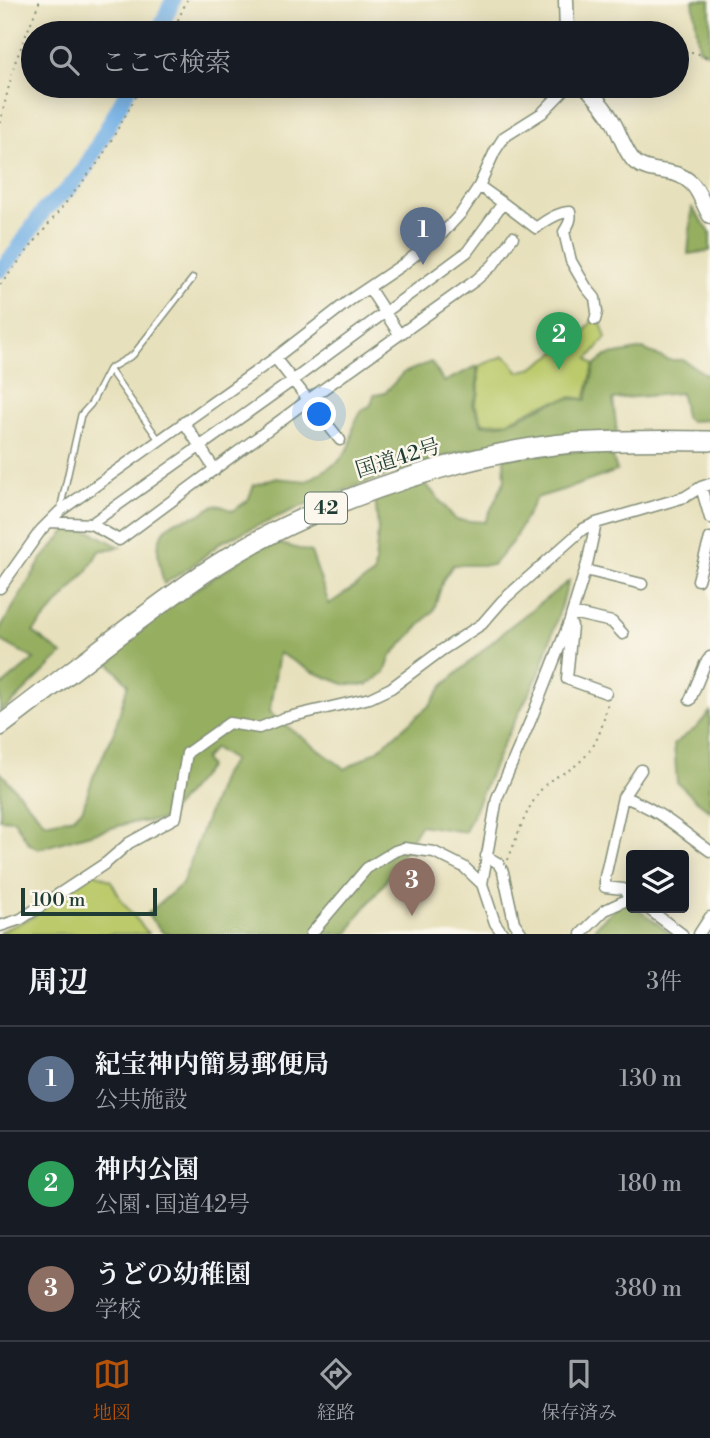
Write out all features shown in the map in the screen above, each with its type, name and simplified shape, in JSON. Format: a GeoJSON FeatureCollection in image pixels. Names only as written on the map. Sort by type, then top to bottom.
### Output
{"type":"FeatureCollection","features":[{"type":"Feature","properties":{"kind":"highway","name":"国道42号"},"geometry":{"type":"LineString","coordinates":[[0,726],[206,572],[276,531],[338,502],[399,480],[463,462],[521,450],[570,443],[710,441]]}},
{"type":"Feature","properties":{"kind":"main road"},"geometry":{"type":"LineString","coordinates":[[566,0],[567,21]]}},
{"type":"Feature","properties":{"kind":"main road"},"geometry":{"type":"LineString","coordinates":[[596,98],[605,108],[634,162],[647,168],[681,175],[691,182],[710,216]]}},
{"type":"Feature","properties":{"kind":"street"},"geometry":{"type":"LineString","coordinates":[[0,588],[34,540],[60,511],[275,358],[442,234],[462,212],[479,186],[504,137],[542,113],[556,98]]}},
{"type":"Feature","properties":{"kind":"street"},"geometry":{"type":"LineString","coordinates":[[479,186],[536,228],[553,217],[570,212],[570,223],[564,232],[571,261],[595,298],[595,320]]}},
{"type":"Feature","properties":{"kind":"street"},"geometry":{"type":"LineString","coordinates":[[91,524],[467,252],[503,204]]}},
{"type":"Feature","properties":{"kind":"street"},"geometry":{"type":"LineString","coordinates":[[50,522],[91,524],[119,540],[493,265],[513,237]]}},
{"type":"Feature","properties":{"kind":"street"},"geometry":{"type":"LineString","coordinates":[[369,288],[399,334]]}},
{"type":"Feature","properties":{"kind":"street"},"geometry":{"type":"LineString","coordinates":[[275,358],[340,440]]}},
{"type":"Feature","properties":{"kind":"street"},"geometry":{"type":"LineString","coordinates":[[184,422],[215,470]]}},
{"type":"Feature","properties":{"kind":"street"},"geometry":{"type":"LineString","coordinates":[[0,926],[21,919],[106,863],[129,843],[176,817],[187,753],[229,723],[259,728],[285,718],[370,698],[391,688],[482,624],[531,574],[583,529],[596,523],[685,497],[705,486],[710,518]]}},
{"type":"Feature","properties":{"kind":"street"},"geometry":{"type":"LineString","coordinates":[[503,934],[494,929],[482,884],[497,798],[571,616],[596,523]]}},
{"type":"Feature","properties":{"kind":"street"},"geometry":{"type":"LineString","coordinates":[[698,580],[710,538]]}},
{"type":"Feature","properties":{"kind":"street"},"geometry":{"type":"LineString","coordinates":[[585,570],[642,584]]}},
{"type":"Feature","properties":{"kind":"street"},"geometry":{"type":"LineString","coordinates":[[571,616],[612,622],[623,634]]}},
{"type":"Feature","properties":{"kind":"street"},"geometry":{"type":"LineString","coordinates":[[571,616],[567,679],[608,695]]}},
{"type":"Feature","properties":{"kind":"street"},"geometry":{"type":"LineString","coordinates":[[690,700],[710,657]]}},
{"type":"Feature","properties":{"kind":"street"},"geometry":{"type":"LineString","coordinates":[[626,892],[623,889],[605,887],[605,877],[623,797],[641,770]]}},
{"type":"Feature","properties":{"kind":"street"},"geometry":{"type":"LineString","coordinates":[[623,797],[655,811],[710,851]]}},
{"type":"Feature","properties":{"kind":"street"},"geometry":{"type":"LineString","coordinates":[[311,934],[367,868],[404,848],[435,852],[464,867],[482,884]]}},
{"type":"Feature","properties":{"kind":"street"},"geometry":{"type":"LineString","coordinates":[[486,856],[498,863],[514,922],[522,934]]}},
{"type":"Feature","properties":{"kind":"street"},"geometry":{"type":"LineString","coordinates":[[581,934],[605,910],[626,900]]}},
{"type":"Feature","properties":{"kind":"street"},"geometry":{"type":"LineString","coordinates":[[654,913],[681,934]]}},
{"type":"Feature","properties":{"kind":"street"},"geometry":{"type":"LineString","coordinates":[[699,934],[710,917]]}},
{"type":"Feature","properties":{"kind":"lane"},"geometry":{"type":"LineString","coordinates":[[60,511],[81,415],[91,404],[110,369],[133,355],[193,278]]}},
{"type":"Feature","properties":{"kind":"lane"},"geometry":{"type":"LineString","coordinates":[[110,369],[159,440]]}},
{"type":"Feature","properties":{"kind":"path"},"geometry":{"type":"LineString","coordinates":[[32,21],[40,0]]}},
{"type":"Feature","properties":{"kind":"path"},"geometry":{"type":"LineString","coordinates":[[177,21],[187,0]]}},
{"type":"Feature","properties":{"kind":"path"},"geometry":{"type":"LineString","coordinates":[[0,123],[21,48]]}},
{"type":"Feature","properties":{"kind":"path"},"geometry":{"type":"LineString","coordinates":[[689,52],[710,58]]}},
{"type":"Feature","properties":{"kind":"path"},"geometry":{"type":"LineString","coordinates":[[0,285],[100,160],[135,98]]}},
{"type":"Feature","properties":{"kind":"path"},"geometry":{"type":"LineString","coordinates":[[503,874],[526,813],[546,783],[573,767],[590,751],[601,732],[608,695]]}},
{"type":"Feature","properties":{"kind":"green space"},"geometry":{"type":"Polygon","coordinates":[[[693,0],[710,0],[710,54],[699,49],[693,0]]]}},
{"type":"Feature","properties":{"kind":"green space"},"geometry":{"type":"Polygon","coordinates":[[[692,208],[710,232],[710,251],[688,254],[692,208]]]}},
{"type":"Feature","properties":{"kind":"green space"},"geometry":{"type":"Polygon","coordinates":[[[593,319],[600,320],[606,338],[588,359],[594,365],[585,399],[572,397],[541,405],[507,422],[483,423],[475,404],[479,393],[479,366],[504,356],[518,372],[533,368],[562,348],[569,351],[580,340],[593,319]]]}},
{"type":"Feature","properties":{"kind":"green space"},"geometry":{"type":"Polygon","coordinates":[[[643,349],[668,360],[683,360],[710,377],[710,420],[689,421],[685,417],[681,393],[613,399],[617,433],[505,443],[449,455],[365,483],[302,506],[221,542],[164,584],[158,548],[159,540],[168,526],[214,506],[233,511],[248,500],[254,485],[274,478],[307,481],[338,462],[350,446],[354,424],[362,410],[371,405],[374,395],[385,393],[403,373],[431,362],[444,382],[477,366],[478,393],[473,404],[482,425],[500,424],[554,402],[586,400],[595,365],[606,356],[643,349]]]}},
{"type":"Feature","properties":{"kind":"green space"},"geometry":{"type":"Polygon","coordinates":[[[610,448],[617,471],[536,498],[513,541],[493,565],[453,565],[443,580],[434,610],[391,656],[385,673],[367,685],[344,684],[311,671],[279,653],[269,713],[345,769],[378,750],[430,705],[443,686],[508,628],[569,581],[540,672],[503,744],[465,832],[420,825],[384,884],[358,916],[348,934],[164,934],[147,914],[182,884],[223,774],[233,760],[214,748],[204,759],[209,767],[164,820],[129,823],[38,849],[28,843],[14,820],[0,819],[0,772],[45,823],[74,817],[83,808],[93,777],[114,732],[128,684],[103,656],[167,608],[270,541],[311,552],[329,604],[374,574],[378,530],[375,494],[426,484],[456,520],[485,522],[505,480],[504,458],[610,448]]]}},
{"type":"Feature","properties":{"kind":"green space"},"geometry":{"type":"Polygon","coordinates":[[[68,529],[92,532],[120,547],[99,551],[88,570],[33,632],[62,654],[0,712],[0,686],[34,659],[0,640],[0,629],[42,559],[68,529]]]}},
{"type":"Feature","properties":{"kind":"green space"},"geometry":{"type":"Polygon","coordinates":[[[710,712],[710,811],[677,782],[674,744],[696,728],[710,712]]]}},
{"type":"Feature","properties":{"kind":"green space"},"geometry":{"type":"Polygon","coordinates":[[[88,869],[111,881],[123,903],[149,934],[0,934],[33,917],[88,869]]]}},
{"type":"Feature","properties":{"kind":"green space"},"geometry":{"type":"Polygon","coordinates":[[[620,904],[626,904],[626,913],[644,913],[671,934],[591,934],[620,904]]]}},
{"type":"Feature","properties":{"kind":"waterway"},"geometry":{"type":"LineString","coordinates":[[163,21],[173,0]]}},
{"type":"Feature","properties":{"kind":"waterway"},"geometry":{"type":"LineString","coordinates":[[0,270],[16,252],[44,210],[68,189],[84,170],[123,98]]}},
{"type":"Feature","properties":{"kind":"place","name":"紀宝神内簡易郵便局"},"geometry":{"type":"Point","coordinates":[423,265]}},
{"type":"Feature","properties":{"kind":"place","name":"神内公園"},"geometry":{"type":"Point","coordinates":[559,370]}},
{"type":"Feature","properties":{"kind":"place","name":"うどの幼稚園"},"geometry":{"type":"Point","coordinates":[412,916]}}]}
